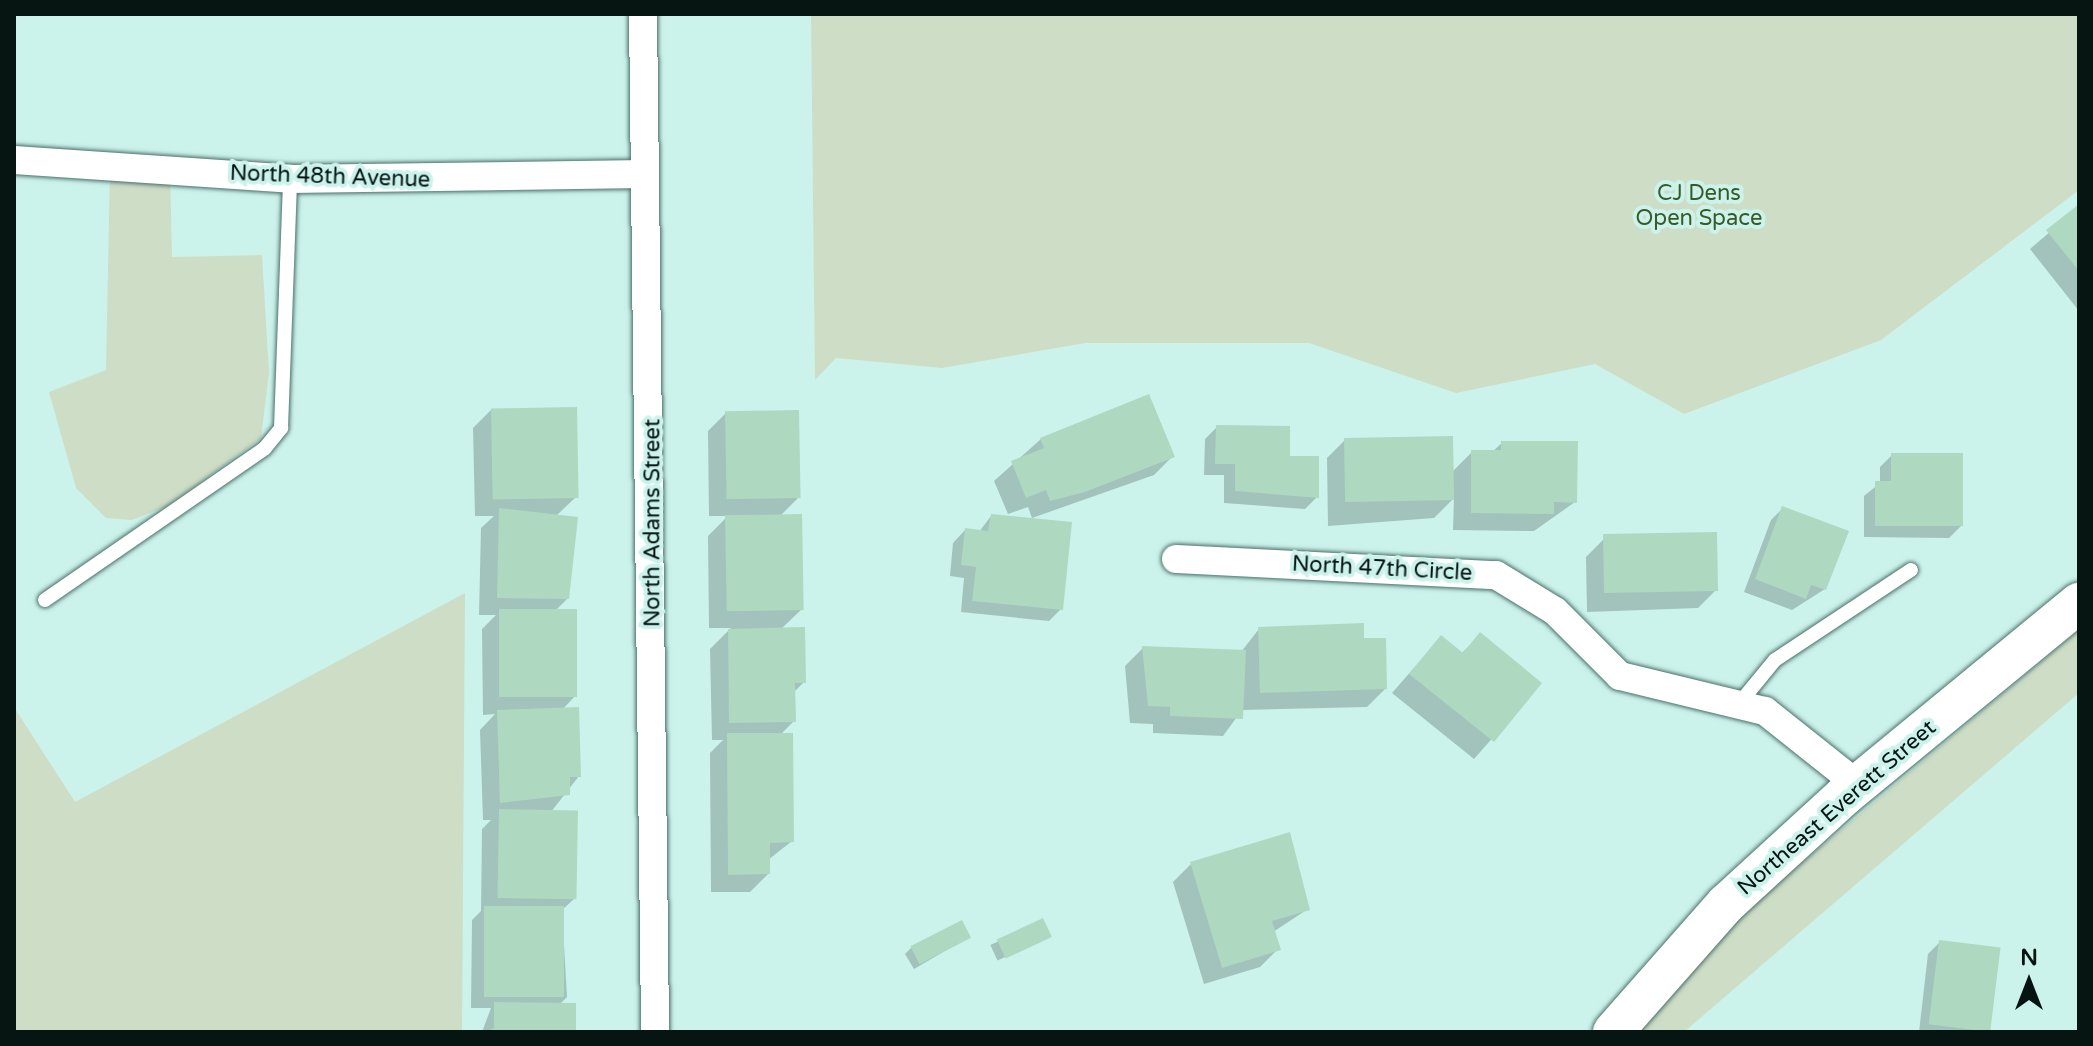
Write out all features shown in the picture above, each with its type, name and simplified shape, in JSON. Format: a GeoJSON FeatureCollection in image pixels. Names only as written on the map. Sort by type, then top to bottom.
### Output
{"type":"FeatureCollection","features":[{"type":"Feature","properties":{"kind":"main road","name":"Northeast Everett Street"},"geometry":{"type":"LineString","coordinates":[[1613,1032],[1726,904],[1858,785],[2079,603]]}},
{"type":"Feature","properties":{"kind":"street","name":"North Adams Street"},"geometry":{"type":"LineString","coordinates":[[643,14],[655,1032]]}},
{"type":"Feature","properties":{"kind":"street","name":"North 48th Avenue"},"geometry":{"type":"LineString","coordinates":[[14,160],[290,179],[645,174]]}},
{"type":"Feature","properties":{"kind":"street","name":"North 47th Circle"},"geometry":{"type":"LineString","coordinates":[[1176,559],[1496,575],[1555,611],[1620,676],[1765,711],[1858,785]]}},
{"type":"Feature","properties":{"kind":"lane"},"geometry":{"type":"LineString","coordinates":[[45,600],[265,448],[281,428],[290,179]]}},
{"type":"Feature","properties":{"kind":"lane"},"geometry":{"type":"LineString","coordinates":[[1738,705],[1775,660],[1911,570]]}},
{"type":"Feature","properties":{"kind":"green space","name":"CJ Dens Open Space"},"geometry":{"type":"Polygon","coordinates":[[[811,14],[2079,14],[2079,190],[1881,340],[1684,414],[1595,364],[1456,393],[1309,343],[1085,343],[942,368],[836,358],[815,380],[811,14]]]}},
{"type":"Feature","properties":{"kind":"green space"},"geometry":{"type":"Polygon","coordinates":[[[110,166],[170,170],[172,257],[262,255],[269,373],[261,438],[168,506],[132,520],[106,518],[76,488],[49,392],[106,370],[110,166]]]}},
{"type":"Feature","properties":{"kind":"green space"},"geometry":{"type":"Polygon","coordinates":[[[465,593],[462,1032],[14,1032],[14,707],[75,802],[465,593]]]}},
{"type":"Feature","properties":{"kind":"green space"},"geometry":{"type":"Polygon","coordinates":[[[2079,630],[2079,693],[1684,1032],[1628,1032],[1765,894],[2079,630]]]}},
{"type":"Feature","properties":{"kind":"building"},"geometry":{"type":"Polygon","coordinates":[[[2079,204],[2079,271],[2046,230],[2079,204]]]}},
{"type":"Feature","properties":{"kind":"building"},"geometry":{"type":"Polygon","coordinates":[[[1149,394],[1175,457],[1085,492],[1050,501],[1046,490],[1026,498],[1011,461],[1044,448],[1040,438],[1149,394]]]}},
{"type":"Feature","properties":{"kind":"building"},"geometry":{"type":"Polygon","coordinates":[[[577,407],[579,498],[493,499],[491,409],[577,407]]]}},
{"type":"Feature","properties":{"kind":"building"},"geometry":{"type":"Polygon","coordinates":[[[799,410],[801,498],[727,499],[725,411],[799,410]]]}},
{"type":"Feature","properties":{"kind":"building"},"geometry":{"type":"Polygon","coordinates":[[[1216,425],[1290,426],[1290,456],[1319,456],[1319,498],[1235,491],[1235,464],[1215,464],[1216,425]]]}},
{"type":"Feature","properties":{"kind":"building"},"geometry":{"type":"Polygon","coordinates":[[[1453,436],[1454,500],[1345,502],[1344,438],[1453,436]]]}},
{"type":"Feature","properties":{"kind":"building"},"geometry":{"type":"Polygon","coordinates":[[[1501,441],[1578,441],[1577,503],[1554,502],[1554,514],[1471,513],[1471,450],[1501,450],[1501,441]]]}},
{"type":"Feature","properties":{"kind":"building"},"geometry":{"type":"Polygon","coordinates":[[[1891,453],[1963,453],[1963,526],[1875,526],[1875,481],[1891,481],[1891,453]]]}},
{"type":"Feature","properties":{"kind":"building"},"geometry":{"type":"Polygon","coordinates":[[[1782,506],[1849,531],[1826,590],[1811,585],[1806,599],[1755,579],[1782,506]]]}},
{"type":"Feature","properties":{"kind":"building"},"geometry":{"type":"Polygon","coordinates":[[[499,508],[578,517],[569,599],[497,598],[499,508]]]}},
{"type":"Feature","properties":{"kind":"building"},"geometry":{"type":"Polygon","coordinates":[[[802,514],[804,610],[727,611],[725,515],[802,514]]]}},
{"type":"Feature","properties":{"kind":"building"},"geometry":{"type":"Polygon","coordinates":[[[991,514],[1072,522],[1063,610],[972,601],[976,567],[961,565],[965,528],[988,531],[991,514]]]}},
{"type":"Feature","properties":{"kind":"building"},"geometry":{"type":"Polygon","coordinates":[[[1717,532],[1718,591],[1604,593],[1603,534],[1717,532]]]}},
{"type":"Feature","properties":{"kind":"building"},"geometry":{"type":"Polygon","coordinates":[[[499,609],[577,609],[577,697],[499,697],[499,609]]]}},
{"type":"Feature","properties":{"kind":"building"},"geometry":{"type":"Polygon","coordinates":[[[1364,623],[1364,638],[1386,638],[1387,689],[1260,693],[1258,627],[1364,623]]]}},
{"type":"Feature","properties":{"kind":"building"},"geometry":{"type":"Polygon","coordinates":[[[805,627],[806,683],[795,683],[796,722],[729,723],[728,629],[805,627]]]}},
{"type":"Feature","properties":{"kind":"building"},"geometry":{"type":"Polygon","coordinates":[[[1480,632],[1542,683],[1494,742],[1409,674],[1441,635],[1463,653],[1480,632]]]}},
{"type":"Feature","properties":{"kind":"building"},"geometry":{"type":"Polygon","coordinates":[[[1142,646],[1246,650],[1243,719],[1170,716],[1170,707],[1148,706],[1142,646]]]}},
{"type":"Feature","properties":{"kind":"building"},"geometry":{"type":"Polygon","coordinates":[[[579,707],[581,777],[570,777],[570,795],[500,803],[497,710],[579,707]]]}},
{"type":"Feature","properties":{"kind":"building"},"geometry":{"type":"Polygon","coordinates":[[[727,733],[793,733],[794,842],[770,843],[770,874],[728,875],[727,733]]]}},
{"type":"Feature","properties":{"kind":"building"},"geometry":{"type":"Polygon","coordinates":[[[499,809],[578,810],[576,899],[497,898],[499,809]]]}},
{"type":"Feature","properties":{"kind":"building"},"geometry":{"type":"Polygon","coordinates":[[[1290,832],[1310,910],[1272,921],[1281,950],[1222,968],[1190,862],[1290,832]]]}},
{"type":"Feature","properties":{"kind":"building"},"geometry":{"type":"Polygon","coordinates":[[[484,906],[564,906],[564,997],[484,997],[484,906]]]}},
{"type":"Feature","properties":{"kind":"building"},"geometry":{"type":"Polygon","coordinates":[[[1043,918],[1052,937],[1006,959],[997,940],[1043,918]]]}},
{"type":"Feature","properties":{"kind":"building"},"geometry":{"type":"Polygon","coordinates":[[[962,920],[971,938],[919,964],[910,946],[962,920]]]}},
{"type":"Feature","properties":{"kind":"building"},"geometry":{"type":"Polygon","coordinates":[[[1939,940],[2001,948],[1990,1032],[1929,1024],[1939,940]]]}},
{"type":"Feature","properties":{"kind":"building"},"geometry":{"type":"Polygon","coordinates":[[[494,1002],[576,1003],[576,1032],[486,1032],[494,1028],[494,1002]]]}}]}
